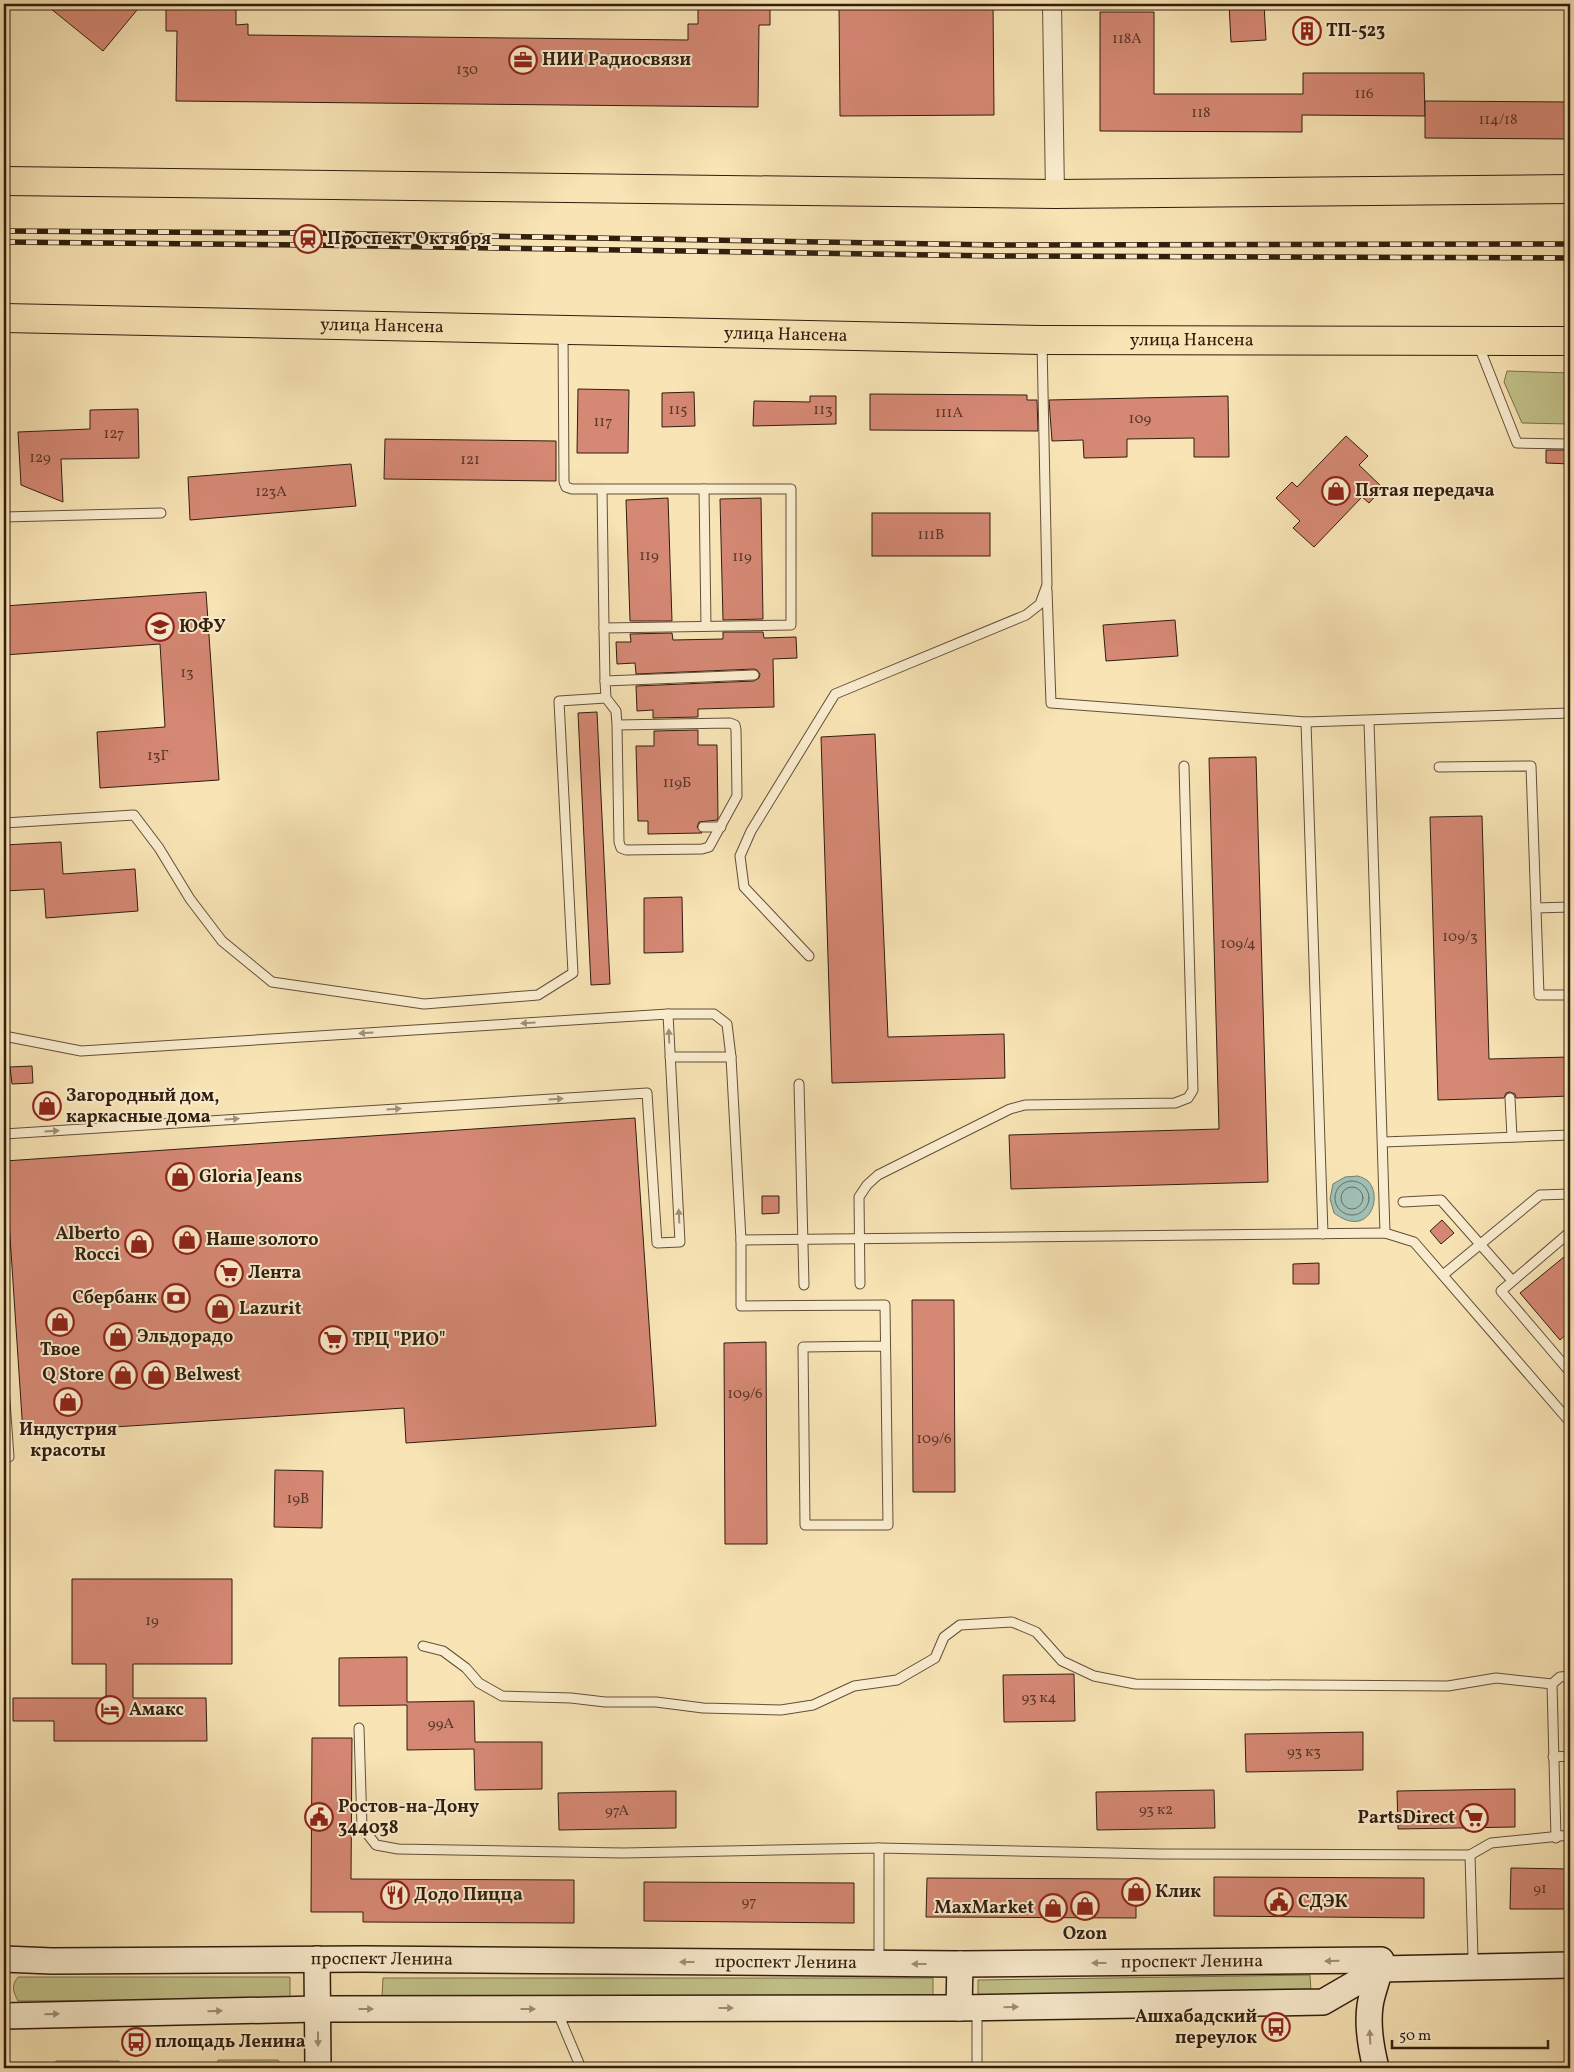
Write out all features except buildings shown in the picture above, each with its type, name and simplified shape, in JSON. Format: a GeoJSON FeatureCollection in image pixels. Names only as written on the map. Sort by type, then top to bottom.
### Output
{"type":"FeatureCollection","features":[{"type":"Feature","properties":{"kind":"main road"},"geometry":{"type":"LineString","coordinates":[[8,180],[1055,194],[1570,189]]}},
{"type":"Feature","properties":{"kind":"main road","name":"улица Нансена"},"geometry":{"type":"LineString","coordinates":[[4,318],[1042,340],[1570,341]]}},
{"type":"Feature","properties":{"kind":"main road","name":"проспект Ленина"},"geometry":{"type":"LineString","coordinates":[[4,1959],[52,1961],[317,1959],[960,1964],[1380,1964]]}},
{"type":"Feature","properties":{"kind":"main road"},"geometry":{"type":"LineString","coordinates":[[317,1959],[318,2068]]}},
{"type":"Feature","properties":{"kind":"main road"},"geometry":{"type":"LineString","coordinates":[[960,1964],[968,2008]]}},
{"type":"Feature","properties":{"kind":"main road"},"geometry":{"type":"LineString","coordinates":[[1376,2068],[1369,2042],[1370,2006],[1380,1964],[1570,1965]]}},
{"type":"Feature","properties":{"kind":"main road","name":"проспект Ленина"},"geometry":{"type":"LineString","coordinates":[[4,2016],[317,2009],[968,2008],[1323,2002],[1380,1964]]}},
{"type":"Feature","properties":{"kind":"street"},"geometry":{"type":"LineString","coordinates":[[1052,4],[1055,194]]}},
{"type":"Feature","properties":{"kind":"street","name":"проспект Ленина"},"geometry":{"type":"LineString","coordinates":[[1380,1964],[1473,1958],[1570,1957]]}},
{"type":"Feature","properties":{"kind":"lane"},"geometry":{"type":"LineString","coordinates":[[563,330],[564,482],[566,487],[572,489],[791,489],[791,624],[604,628]]}},
{"type":"Feature","properties":{"kind":"lane"},"geometry":{"type":"LineString","coordinates":[[1042,340],[1051,703],[1306,722],[1570,713]]}},
{"type":"Feature","properties":{"kind":"lane"},"geometry":{"type":"LineString","coordinates":[[1477,341],[1517,443],[1570,444]]}},
{"type":"Feature","properties":{"kind":"lane"},"geometry":{"type":"LineString","coordinates":[[602,489],[606,698],[616,711],[619,842],[621,848],[626,850],[702,849],[709,847],[735,801],[738,791],[735,725],[730,723],[617,725]]}},
{"type":"Feature","properties":{"kind":"lane"},"geometry":{"type":"LineString","coordinates":[[704,489],[706,626]]}},
{"type":"Feature","properties":{"kind":"lane"},"geometry":{"type":"LineString","coordinates":[[4,517],[161,513]]}},
{"type":"Feature","properties":{"kind":"lane"},"geometry":{"type":"LineString","coordinates":[[809,956],[744,887],[740,856],[751,831],[835,694],[1026,615],[1040,604],[1047,585]]}},
{"type":"Feature","properties":{"kind":"lane"},"geometry":{"type":"LineString","coordinates":[[606,681],[754,675]]}},
{"type":"Feature","properties":{"kind":"lane"},"geometry":{"type":"LineString","coordinates":[[4,823],[134,815],[159,848],[190,899],[222,942],[272,982],[424,1004],[538,995],[573,973],[559,701],[606,698]]}},
{"type":"Feature","properties":{"kind":"lane"},"geometry":{"type":"LineString","coordinates":[[1369,721],[1385,1233]]}},
{"type":"Feature","properties":{"kind":"lane"},"geometry":{"type":"LineString","coordinates":[[1306,722],[1323,1234]]}},
{"type":"Feature","properties":{"kind":"lane"},"geometry":{"type":"LineString","coordinates":[[860,1284],[859,1197],[867,1185],[878,1175],[1010,1109],[1024,1105],[1176,1103],[1188,1098],[1193,1090],[1184,766]]}},
{"type":"Feature","properties":{"kind":"lane"},"geometry":{"type":"LineString","coordinates":[[1438,768],[1531,766],[1539,995],[1570,995]]}},
{"type":"Feature","properties":{"kind":"lane"},"geometry":{"type":"LineString","coordinates":[[703,827],[721,826]]}},
{"type":"Feature","properties":{"kind":"lane"},"geometry":{"type":"LineString","coordinates":[[1536,908],[1570,907]]}},
{"type":"Feature","properties":{"kind":"lane"},"geometry":{"type":"LineString","coordinates":[[4,1134],[647,1093],[658,1243],[680,1242],[668,1014]]}},
{"type":"Feature","properties":{"kind":"lane"},"geometry":{"type":"LineString","coordinates":[[4,1036],[81,1051],[668,1014],[714,1014],[727,1024],[731,1057],[741,1240],[741,1306],[885,1305],[888,1525],[805,1524],[803,1347],[885,1346]]}},
{"type":"Feature","properties":{"kind":"lane"},"geometry":{"type":"LineString","coordinates":[[670,1057],[731,1057]]}},
{"type":"Feature","properties":{"kind":"lane"},"geometry":{"type":"LineString","coordinates":[[799,1084],[804,1285]]}},
{"type":"Feature","properties":{"kind":"lane"},"geometry":{"type":"LineString","coordinates":[[1510,1098],[1512,1137]]}},
{"type":"Feature","properties":{"kind":"lane"},"geometry":{"type":"LineString","coordinates":[[1383,1142],[1570,1135]]}},
{"type":"Feature","properties":{"kind":"lane"},"geometry":{"type":"LineString","coordinates":[[1443,1275],[1540,1195],[1570,1194]]}},
{"type":"Feature","properties":{"kind":"lane"},"geometry":{"type":"LineString","coordinates":[[1403,1202],[1441,1200],[1508,1277]]}},
{"type":"Feature","properties":{"kind":"lane"},"geometry":{"type":"LineString","coordinates":[[1570,1232],[1501,1291],[1570,1372]]}},
{"type":"Feature","properties":{"kind":"lane"},"geometry":{"type":"LineString","coordinates":[[741,1240],[1385,1233],[1414,1242],[1570,1422]]}},
{"type":"Feature","properties":{"kind":"lane"},"geometry":{"type":"LineString","coordinates":[[4,1387],[8,1456],[4,1457]]}},
{"type":"Feature","properties":{"kind":"lane"},"geometry":{"type":"LineString","coordinates":[[423,1646],[443,1651],[466,1668],[479,1683],[502,1696],[572,1698],[605,1702],[656,1702],[703,1708],[781,1710],[813,1705],[854,1686],[897,1680],[935,1658],[944,1637],[960,1625],[1012,1622],[1036,1632],[1062,1661],[1094,1676],[1135,1684],[1448,1686],[1496,1678],[1552,1684]]}},
{"type":"Feature","properties":{"kind":"lane"},"geometry":{"type":"LineString","coordinates":[[1556,1838],[1552,1684],[1560,1676],[1570,1676]]}},
{"type":"Feature","properties":{"kind":"lane"},"geometry":{"type":"LineString","coordinates":[[359,1728],[362,1827],[376,1845],[398,1849],[615,1852],[879,1848],[1159,1854],[1470,1855],[1492,1843],[1556,1838],[1570,1835]]}},
{"type":"Feature","properties":{"kind":"lane"},"geometry":{"type":"LineString","coordinates":[[1553,1756],[1570,1756]]}},
{"type":"Feature","properties":{"kind":"lane"},"geometry":{"type":"LineString","coordinates":[[879,1848],[879,1963]]}},
{"type":"Feature","properties":{"kind":"lane"},"geometry":{"type":"LineString","coordinates":[[1470,1855],[1473,1958]]}},
{"type":"Feature","properties":{"kind":"lane"},"geometry":{"type":"LineString","coordinates":[[968,2008],[977,2068]]}},
{"type":"Feature","properties":{"kind":"lane"},"geometry":{"type":"LineString","coordinates":[[557,2009],[581,2068]]}},
{"type":"Feature","properties":{"kind":"green space"},"geometry":{"type":"Polygon","coordinates":[[[1507,371],[1570,373],[1570,424],[1522,423],[1504,382],[1507,371]]]}},
{"type":"Feature","properties":{"kind":"green space"},"geometry":{"type":"Polygon","coordinates":[[[1310,1975],[1311,1991],[978,1996],[978,1980],[1310,1975]]]}},
{"type":"Feature","properties":{"kind":"green space"},"geometry":{"type":"Polygon","coordinates":[[[18,1977],[290,1977],[290,2000],[18,2001],[14,1983],[18,1977]]]}},
{"type":"Feature","properties":{"kind":"green space"},"geometry":{"type":"Polygon","coordinates":[[[383,1978],[933,1978],[933,1997],[382,1996],[383,1978]]]}},
{"type":"Feature","properties":{"kind":"green space"},"geometry":{"type":"Polygon","coordinates":[[[218,2060],[278,2060],[284,2068],[218,2068],[218,2060]]]}},
{"type":"Feature","properties":{"kind":"green space"},"geometry":{"type":"Polygon","coordinates":[[[56,2061],[119,2061],[119,2068],[51,2068],[56,2061]]]}},
{"type":"Feature","properties":{"kind":"water"},"geometry":{"type":"Polygon","coordinates":[[[1358,1176],[1367,1180],[1371,1186],[1374,1204],[1369,1215],[1364,1219],[1349,1221],[1334,1213],[1330,1199],[1333,1184],[1345,1177],[1358,1176]]]}},
{"type":"Feature","properties":{"kind":"railway"},"geometry":{"type":"LineString","coordinates":[[4,231],[308,233],[997,245],[1570,244]]}},
{"type":"Feature","properties":{"kind":"railway"},"geometry":{"type":"LineString","coordinates":[[4,242],[995,256],[1570,258]]}},
{"type":"Feature","properties":{"kind":"place","name":"ТП-523"},"geometry":{"type":"Point","coordinates":[1307,31]}},
{"type":"Feature","properties":{"kind":"place","name":"НИИ Радиосвязи"},"geometry":{"type":"Point","coordinates":[523,60]}},
{"type":"Feature","properties":{"kind":"place","name":"Проспект Октября"},"geometry":{"type":"Point","coordinates":[308,239]}},
{"type":"Feature","properties":{"kind":"place","name":"Пятая передача"},"geometry":{"type":"Point","coordinates":[1336,491]}},
{"type":"Feature","properties":{"kind":"place","name":"ЮФУ"},"geometry":{"type":"Point","coordinates":[160,627]}},
{"type":"Feature","properties":{"kind":"place","name":"Загородный дом, каркасные дома"},"geometry":{"type":"Point","coordinates":[47,1106]}},
{"type":"Feature","properties":{"kind":"place","name":"Gloria Jeans"},"geometry":{"type":"Point","coordinates":[180,1177]}},
{"type":"Feature","properties":{"kind":"place","name":"Наше золото"},"geometry":{"type":"Point","coordinates":[187,1240]}},
{"type":"Feature","properties":{"kind":"place","name":"Alberto Rocci"},"geometry":{"type":"Point","coordinates":[139,1244]}},
{"type":"Feature","properties":{"kind":"place","name":"Лента"},"geometry":{"type":"Point","coordinates":[229,1273]}},
{"type":"Feature","properties":{"kind":"place","name":"Сбербанк"},"geometry":{"type":"Point","coordinates":[176,1298]}},
{"type":"Feature","properties":{"kind":"place","name":"Lazurit"},"geometry":{"type":"Point","coordinates":[220,1309]}},
{"type":"Feature","properties":{"kind":"place","name":"Твое"},"geometry":{"type":"Point","coordinates":[60,1322]}},
{"type":"Feature","properties":{"kind":"place","name":"Эльдорадо"},"geometry":{"type":"Point","coordinates":[118,1337]}},
{"type":"Feature","properties":{"kind":"place","name":"ТРЦ \"РИО\""},"geometry":{"type":"Point","coordinates":[333,1340]}},
{"type":"Feature","properties":{"kind":"place","name":"Q Store"},"geometry":{"type":"Point","coordinates":[123,1375]}},
{"type":"Feature","properties":{"kind":"place","name":"Belwest"},"geometry":{"type":"Point","coordinates":[156,1375]}},
{"type":"Feature","properties":{"kind":"place","name":"Индустрия красоты"},"geometry":{"type":"Point","coordinates":[68,1402]}},
{"type":"Feature","properties":{"kind":"place","name":"Амакс"},"geometry":{"type":"Point","coordinates":[110,1710]}},
{"type":"Feature","properties":{"kind":"place","name":"Ростов-на-Дону 344038"},"geometry":{"type":"Point","coordinates":[319,1817]}},
{"type":"Feature","properties":{"kind":"place","name":"PartsDirect"},"geometry":{"type":"Point","coordinates":[1474,1818]}},
{"type":"Feature","properties":{"kind":"place","name":"Клик"},"geometry":{"type":"Point","coordinates":[1136,1892]}},
{"type":"Feature","properties":{"kind":"place","name":"Додо Пицца"},"geometry":{"type":"Point","coordinates":[395,1895]}},
{"type":"Feature","properties":{"kind":"place","name":"СДЭК"},"geometry":{"type":"Point","coordinates":[1279,1902]}},
{"type":"Feature","properties":{"kind":"place","name":"Ozon"},"geometry":{"type":"Point","coordinates":[1085,1906]}},
{"type":"Feature","properties":{"kind":"place","name":"MaxMarket"},"geometry":{"type":"Point","coordinates":[1053,1908]}},
{"type":"Feature","properties":{"kind":"place","name":"Ашхабадский переулок"},"geometry":{"type":"Point","coordinates":[1276,2027]}},
{"type":"Feature","properties":{"kind":"place","name":"площадь Ленина"},"geometry":{"type":"Point","coordinates":[136,2042]}}]}
